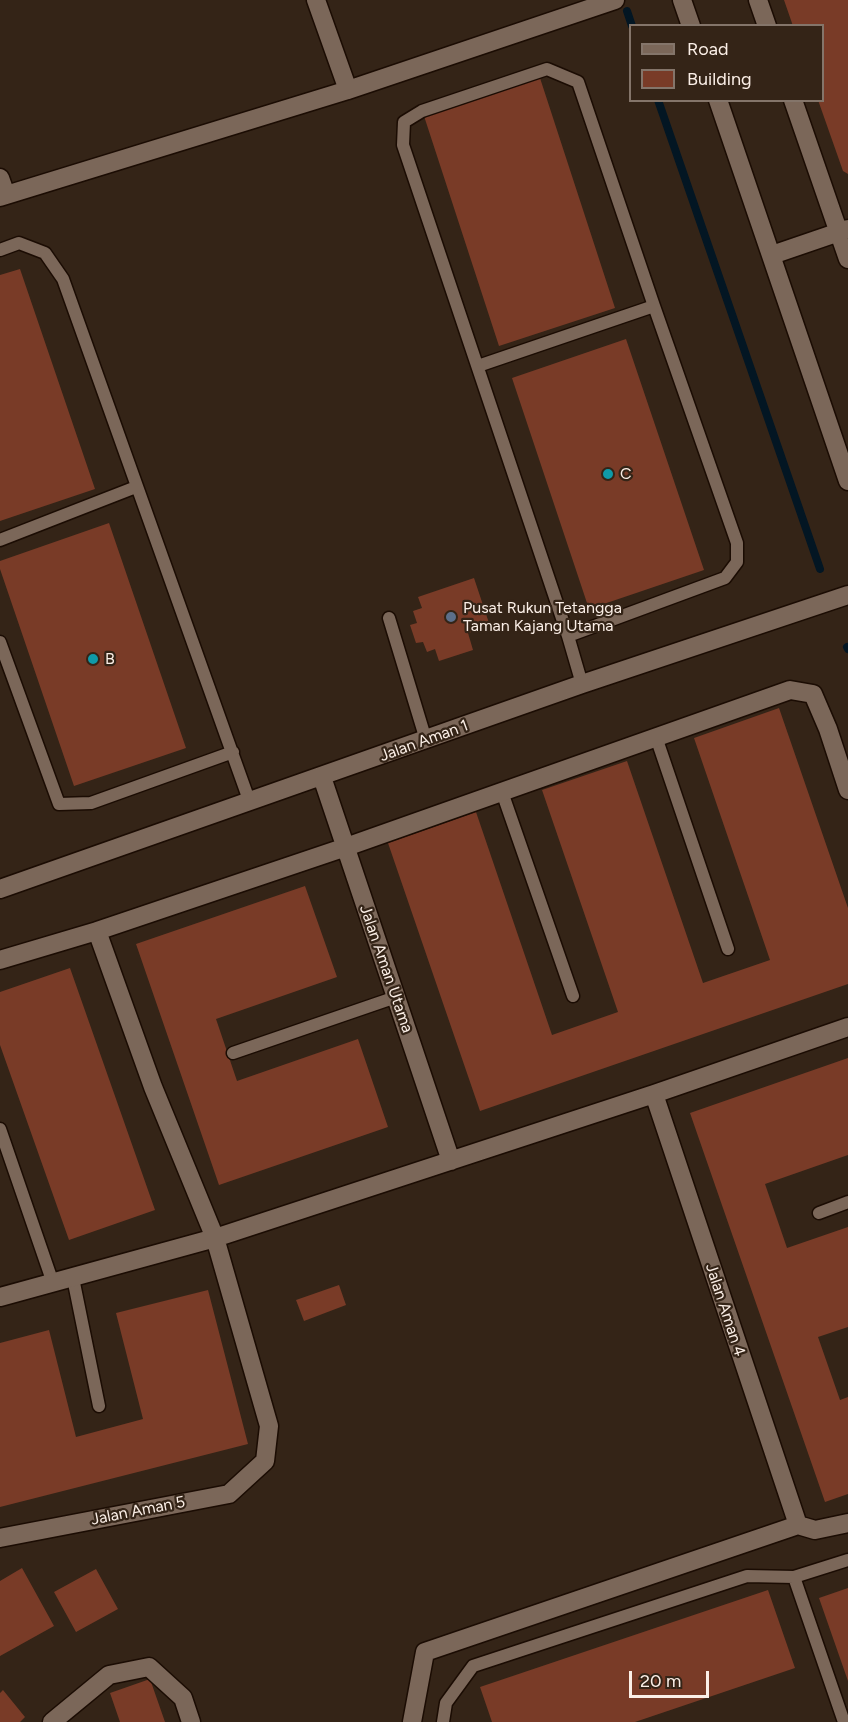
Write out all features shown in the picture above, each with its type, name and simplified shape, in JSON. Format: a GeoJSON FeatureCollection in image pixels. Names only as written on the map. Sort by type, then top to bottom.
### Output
{"type":"FeatureCollection","features":[{"type":"Feature","properties":{"kind":"street"},"geometry":{"type":"LineString","coordinates":[[316,0],[348,90]]}},
{"type":"Feature","properties":{"kind":"street"},"geometry":{"type":"LineString","coordinates":[[2,190],[348,90],[567,8],[615,0]]}},
{"type":"Feature","properties":{"kind":"street"},"geometry":{"type":"LineString","coordinates":[[682,0],[690,24]]}},
{"type":"Feature","properties":{"kind":"street"},"geometry":{"type":"LineString","coordinates":[[758,0],[766,24]]}},
{"type":"Feature","properties":{"kind":"street"},"geometry":{"type":"LineString","coordinates":[[719,102],[848,481]]}},
{"type":"Feature","properties":{"kind":"street"},"geometry":{"type":"LineString","coordinates":[[794,102],[843,231],[848,259]]}},
{"type":"Feature","properties":{"kind":"street"},"geometry":{"type":"LineString","coordinates":[[772,255],[843,231]]}},
{"type":"Feature","properties":{"kind":"street","name":"Jalan Aman 1"},"geometry":{"type":"LineString","coordinates":[[1,886],[848,594]]}},
{"type":"Feature","properties":{"kind":"street"},"geometry":{"type":"LineString","coordinates":[[0,960],[97,931],[345,847],[790,690],[813,694],[828,729],[848,790]]}},
{"type":"Feature","properties":{"kind":"street","name":"Jalan Aman Utama"},"geometry":{"type":"LineString","coordinates":[[322,777],[451,1161]]}},
{"type":"Feature","properties":{"kind":"street"},"geometry":{"type":"LineString","coordinates":[[97,931],[153,1087],[215,1238]]}},
{"type":"Feature","properties":{"kind":"street"},"geometry":{"type":"LineString","coordinates":[[0,1297],[215,1238],[654,1094],[848,1027]]}},
{"type":"Feature","properties":{"kind":"street","name":"Jalan Aman 4"},"geometry":{"type":"LineString","coordinates":[[654,1094],[798,1525]]}},
{"type":"Feature","properties":{"kind":"street","name":"Jalan Aman 5"},"geometry":{"type":"LineString","coordinates":[[0,1538],[229,1494],[265,1461],[269,1426],[215,1238]]}},
{"type":"Feature","properties":{"kind":"street"},"geometry":{"type":"LineString","coordinates":[[411,1722],[425,1652],[798,1525],[815,1530],[848,1523]]}},
{"type":"Feature","properties":{"kind":"street"},"geometry":{"type":"LineString","coordinates":[[52,1722],[109,1675],[149,1667],[183,1698],[191,1722]]}},
{"type":"Feature","properties":{"kind":"lane"},"geometry":{"type":"LineString","coordinates":[[568,636],[725,578],[737,562],[737,543],[578,82],[547,69],[422,111],[404,122],[403,145],[568,636],[582,684]]}},
{"type":"Feature","properties":{"kind":"lane"},"geometry":{"type":"LineString","coordinates":[[0,250],[19,243],[45,254],[63,279],[249,800]]}},
{"type":"Feature","properties":{"kind":"lane"},"geometry":{"type":"LineString","coordinates":[[478,366],[654,306]]}},
{"type":"Feature","properties":{"kind":"lane"},"geometry":{"type":"LineString","coordinates":[[0,540],[136,487]]}},
{"type":"Feature","properties":{"kind":"lane"},"geometry":{"type":"LineString","coordinates":[[389,618],[426,740]]}},
{"type":"Feature","properties":{"kind":"lane"},"geometry":{"type":"LineString","coordinates":[[0,642],[59,804],[92,803],[233,752]]}},
{"type":"Feature","properties":{"kind":"lane"},"geometry":{"type":"LineString","coordinates":[[656,737],[728,949]]}},
{"type":"Feature","properties":{"kind":"lane"},"geometry":{"type":"LineString","coordinates":[[502,792],[573,996]]}},
{"type":"Feature","properties":{"kind":"lane"},"geometry":{"type":"LineString","coordinates":[[233,1053],[396,998]]}},
{"type":"Feature","properties":{"kind":"lane"},"geometry":{"type":"LineString","coordinates":[[0,1129],[53,1283]]}},
{"type":"Feature","properties":{"kind":"lane"},"geometry":{"type":"LineString","coordinates":[[819,1213],[848,1202]]}},
{"type":"Feature","properties":{"kind":"lane"},"geometry":{"type":"LineString","coordinates":[[73,1278],[99,1406]]}},
{"type":"Feature","properties":{"kind":"lane"},"geometry":{"type":"LineString","coordinates":[[443,1722],[446,1703],[473,1666],[747,1576],[794,1578],[848,1560]]}},
{"type":"Feature","properties":{"kind":"lane"},"geometry":{"type":"LineString","coordinates":[[794,1578],[844,1722]]}},
{"type":"Feature","properties":{"kind":"building"},"geometry":{"type":"Polygon","coordinates":[[[784,0],[848,0],[848,174],[843,171],[819,102],[824,102],[824,24],[792,24],[784,0]]]}},
{"type":"Feature","properties":{"kind":"building"},"geometry":{"type":"Polygon","coordinates":[[[540,78],[615,308],[499,346],[424,116],[540,78]]]}},
{"type":"Feature","properties":{"kind":"building"},"geometry":{"type":"Polygon","coordinates":[[[20,269],[95,489],[0,521],[0,275],[20,269]]]}},
{"type":"Feature","properties":{"kind":"building","name":"C"},"geometry":{"type":"Polygon","coordinates":[[[626,339],[704,570],[589,609],[512,378],[626,339]]]}},
{"type":"Feature","properties":{"kind":"building","name":"B"},"geometry":{"type":"Polygon","coordinates":[[[109,523],[186,748],[74,786],[0,569],[0,561],[109,523]]]}},
{"type":"Feature","properties":{"kind":"building","name":"Pusat Rukun Tetangga Taman Kajang Utama"},"geometry":{"type":"Polygon","coordinates":[[[474,578],[490,626],[468,633],[473,650],[439,661],[435,649],[427,652],[423,642],[416,643],[410,625],[417,623],[413,611],[422,608],[418,597],[474,578]]]}},
{"type":"Feature","properties":{"kind":"building"},"geometry":{"type":"Polygon","coordinates":[[[779,708],[848,908],[848,984],[480,1111],[388,843],[476,812],[552,1035],[618,1012],[542,790],[627,761],[703,983],[770,960],[694,738],[779,708]]]}},
{"type":"Feature","properties":{"kind":"building"},"geometry":{"type":"Polygon","coordinates":[[[305,886],[337,977],[216,1019],[237,1081],[358,1039],[388,1127],[219,1185],[136,944],[305,886]]]}},
{"type":"Feature","properties":{"kind":"building"},"geometry":{"type":"Polygon","coordinates":[[[70,968],[155,1210],[69,1240],[0,1045],[0,992],[70,968]]]}},
{"type":"Feature","properties":{"kind":"building"},"geometry":{"type":"Polygon","coordinates":[[[848,1058],[848,1155],[765,1184],[787,1248],[848,1227],[848,1327],[818,1337],[840,1400],[848,1397],[848,1494],[825,1502],[690,1113],[848,1058]]]}},
{"type":"Feature","properties":{"kind":"building"},"geometry":{"type":"Polygon","coordinates":[[[339,1285],[346,1305],[304,1321],[296,1300],[339,1285]]]}},
{"type":"Feature","properties":{"kind":"building"},"geometry":{"type":"Polygon","coordinates":[[[208,1290],[248,1444],[0,1507],[0,1343],[49,1330],[76,1437],[143,1419],[116,1313],[208,1290]]]}},
{"type":"Feature","properties":{"kind":"building"},"geometry":{"type":"Polygon","coordinates":[[[22,1568],[54,1626],[0,1656],[0,1581],[22,1568]]]}},
{"type":"Feature","properties":{"kind":"building"},"geometry":{"type":"Polygon","coordinates":[[[96,1569],[118,1609],[76,1632],[54,1592],[96,1569]]]}},
{"type":"Feature","properties":{"kind":"building"},"geometry":{"type":"Polygon","coordinates":[[[848,1588],[848,1681],[819,1598],[848,1588]]]}},
{"type":"Feature","properties":{"kind":"building"},"geometry":{"type":"Polygon","coordinates":[[[768,1590],[795,1668],[635,1722],[492,1722],[480,1687],[768,1590]]]}},
{"type":"Feature","properties":{"kind":"building"},"geometry":{"type":"Polygon","coordinates":[[[150,1679],[165,1722],[120,1722],[110,1693],[150,1679]]]}},
{"type":"Feature","properties":{"kind":"building"},"geometry":{"type":"Polygon","coordinates":[[[3,1690],[25,1717],[20,1722],[0,1722],[0,1693],[3,1690]]]}},
{"type":"Feature","properties":{"kind":"waterway"},"geometry":{"type":"LineString","coordinates":[[627,11],[631,24]]}},
{"type":"Feature","properties":{"kind":"waterway"},"geometry":{"type":"LineString","coordinates":[[659,102],[820,569]]}},
{"type":"Feature","properties":{"kind":"place","name":"C"},"geometry":{"type":"Point","coordinates":[608,474]}},
{"type":"Feature","properties":{"kind":"place","name":"Pusat Rukun Tetangga Taman Kajang Utama"},"geometry":{"type":"Point","coordinates":[451,617]}},
{"type":"Feature","properties":{"kind":"place","name":"B"},"geometry":{"type":"Point","coordinates":[93,659]}}]}
